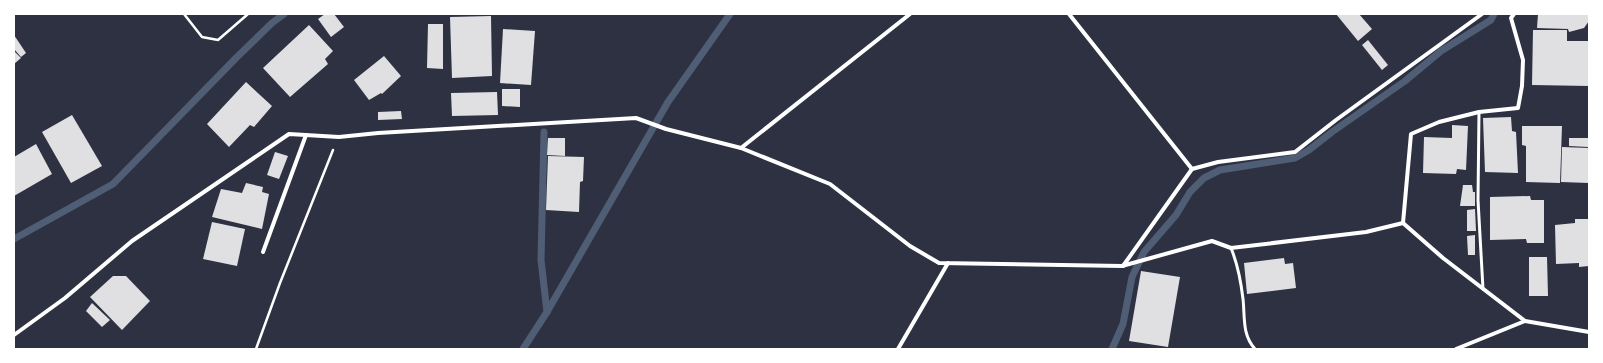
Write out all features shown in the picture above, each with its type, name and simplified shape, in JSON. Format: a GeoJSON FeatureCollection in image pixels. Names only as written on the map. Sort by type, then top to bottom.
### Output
{"type":"FeatureCollection","features":[{"type":"Feature","properties":{"kind":"street"},"geometry":{"type":"LineString","coordinates":[[741,148],[910,14]]}},
{"type":"Feature","properties":{"kind":"street"},"geometry":{"type":"LineString","coordinates":[[1069,14],[1192,169]]}},
{"type":"Feature","properties":{"kind":"street"},"geometry":{"type":"LineString","coordinates":[[1122,266],[1192,169],[1218,162],[1295,152],[1336,120],[1482,14]]}},
{"type":"Feature","properties":{"kind":"street"},"geometry":{"type":"LineString","coordinates":[[1403,223],[1411,134],[1439,122],[1478,112],[1518,108],[1522,86],[1523,60],[1511,18],[1514,14]]}},
{"type":"Feature","properties":{"kind":"street"},"geometry":{"type":"LineString","coordinates":[[14,335],[65,298],[138,236],[289,134],[339,137],[378,133],[636,118],[666,129],[741,148],[830,184],[910,246],[939,263],[1122,266],[1212,241],[1230,248],[1366,232],[1403,223]]}},
{"type":"Feature","properties":{"kind":"street"},"geometry":{"type":"LineString","coordinates":[[263,252],[306,135]]}},
{"type":"Feature","properties":{"kind":"street"},"geometry":{"type":"LineString","coordinates":[[1403,223],[1443,258],[1525,321],[1589,332]]}},
{"type":"Feature","properties":{"kind":"street"},"geometry":{"type":"LineString","coordinates":[[898,349],[948,263]]}},
{"type":"Feature","properties":{"kind":"street"},"geometry":{"type":"LineString","coordinates":[[1456,349],[1525,321]]}},
{"type":"Feature","properties":{"kind":"lane"},"geometry":{"type":"LineString","coordinates":[[1478,112],[1478,200],[1483,289]]}},
{"type":"Feature","properties":{"kind":"lane"},"geometry":{"type":"LineString","coordinates":[[1230,248],[1237,262],[1243,299],[1245,330],[1250,343],[1256,349]]}},
{"type":"Feature","properties":{"kind":"path"},"geometry":{"type":"LineString","coordinates":[[184,14],[202,37],[218,40],[248,14]]}},
{"type":"Feature","properties":{"kind":"path"},"geometry":{"type":"LineString","coordinates":[[256,349],[280,283],[339,137]]}},
{"type":"Feature","properties":{"kind":"building"},"geometry":{"type":"Polygon","coordinates":[[[325,14],[334,14],[344,27],[331,37],[318,19],[325,14]]]}},
{"type":"Feature","properties":{"kind":"building"},"geometry":{"type":"Polygon","coordinates":[[[1336,14],[1359,14],[1372,29],[1358,41],[1336,14]]]}},
{"type":"Feature","properties":{"kind":"building"},"geometry":{"type":"Polygon","coordinates":[[[1538,14],[1588,14],[1589,21],[1584,28],[1569,32],[1568,29],[1537,28],[1538,14]]]}},
{"type":"Feature","properties":{"kind":"building"},"geometry":{"type":"Polygon","coordinates":[[[491,16],[492,76],[452,78],[450,17],[491,16]]]}},
{"type":"Feature","properties":{"kind":"building"},"geometry":{"type":"Polygon","coordinates":[[[428,24],[443,24],[443,69],[427,68],[428,24]]]}},
{"type":"Feature","properties":{"kind":"building"},"geometry":{"type":"Polygon","coordinates":[[[309,25],[333,51],[325,59],[328,64],[290,97],[263,68],[309,25]]]}},
{"type":"Feature","properties":{"kind":"building"},"geometry":{"type":"Polygon","coordinates":[[[503,29],[535,31],[531,85],[500,83],[503,29]]]}},
{"type":"Feature","properties":{"kind":"building"},"geometry":{"type":"Polygon","coordinates":[[[1533,30],[1567,30],[1567,41],[1589,41],[1589,86],[1532,85],[1533,30]]]}},
{"type":"Feature","properties":{"kind":"building"},"geometry":{"type":"Polygon","coordinates":[[[14,35],[26,53],[21,57],[14,49],[14,35]]]}},
{"type":"Feature","properties":{"kind":"building"},"geometry":{"type":"Polygon","coordinates":[[[1368,40],[1388,65],[1382,70],[1362,45],[1368,40]]]}},
{"type":"Feature","properties":{"kind":"building"},"geometry":{"type":"Polygon","coordinates":[[[14,51],[21,58],[14,64],[14,51]]]}},
{"type":"Feature","properties":{"kind":"building"},"geometry":{"type":"Polygon","coordinates":[[[384,56],[401,76],[382,94],[381,93],[369,100],[354,80],[384,56]]]}},
{"type":"Feature","properties":{"kind":"building"},"geometry":{"type":"Polygon","coordinates":[[[246,82],[272,106],[254,127],[250,125],[229,147],[207,124],[246,82]]]}},
{"type":"Feature","properties":{"kind":"building"},"geometry":{"type":"Polygon","coordinates":[[[502,89],[520,89],[520,107],[502,106],[502,89]]]}},
{"type":"Feature","properties":{"kind":"building"},"geometry":{"type":"Polygon","coordinates":[[[497,92],[498,115],[452,116],[451,93],[497,92]]]}},
{"type":"Feature","properties":{"kind":"building"},"geometry":{"type":"Polygon","coordinates":[[[401,111],[402,119],[378,120],[378,112],[401,111]]]}},
{"type":"Feature","properties":{"kind":"building"},"geometry":{"type":"Polygon","coordinates":[[[72,115],[102,166],[71,183],[42,132],[72,115]]]}},
{"type":"Feature","properties":{"kind":"building"},"geometry":{"type":"Polygon","coordinates":[[[1511,117],[1512,131],[1516,132],[1518,173],[1485,172],[1483,118],[1511,117]]]}},
{"type":"Feature","properties":{"kind":"building"},"geometry":{"type":"Polygon","coordinates":[[[1452,125],[1468,126],[1466,170],[1457,169],[1456,174],[1423,173],[1424,137],[1452,138],[1452,125]]]}},
{"type":"Feature","properties":{"kind":"building"},"geometry":{"type":"Polygon","coordinates":[[[1522,126],[1562,126],[1560,183],[1526,182],[1526,146],[1522,145],[1522,126]]]}},
{"type":"Feature","properties":{"kind":"building"},"geometry":{"type":"Polygon","coordinates":[[[548,138],[565,138],[565,156],[547,155],[548,138]]]}},
{"type":"Feature","properties":{"kind":"building"},"geometry":{"type":"Polygon","coordinates":[[[1569,138],[1588,138],[1588,147],[1569,146],[1569,138]]]}},
{"type":"Feature","properties":{"kind":"building"},"geometry":{"type":"Polygon","coordinates":[[[36,144],[52,174],[14,196],[14,157],[36,144]]]}},
{"type":"Feature","properties":{"kind":"building"},"geometry":{"type":"Polygon","coordinates":[[[1562,147],[1589,148],[1589,183],[1561,182],[1562,147]]]}},
{"type":"Feature","properties":{"kind":"building"},"geometry":{"type":"Polygon","coordinates":[[[275,152],[288,156],[279,179],[267,175],[275,152]]]}},
{"type":"Feature","properties":{"kind":"building"},"geometry":{"type":"Polygon","coordinates":[[[548,156],[584,157],[583,181],[580,182],[579,212],[546,210],[548,156]]]}},
{"type":"Feature","properties":{"kind":"building"},"geometry":{"type":"Polygon","coordinates":[[[246,183],[263,187],[262,192],[269,194],[262,229],[212,217],[221,189],[242,193],[246,183]]]}},
{"type":"Feature","properties":{"kind":"building"},"geometry":{"type":"Polygon","coordinates":[[[1463,185],[1472,185],[1473,192],[1475,192],[1475,206],[1460,206],[1463,185]]]}},
{"type":"Feature","properties":{"kind":"building"},"geometry":{"type":"Polygon","coordinates":[[[1530,196],[1531,200],[1544,200],[1544,243],[1527,243],[1526,239],[1490,240],[1490,197],[1530,196]]]}},
{"type":"Feature","properties":{"kind":"building"},"geometry":{"type":"Polygon","coordinates":[[[1475,209],[1476,231],[1467,231],[1467,210],[1475,209]]]}},
{"type":"Feature","properties":{"kind":"building"},"geometry":{"type":"Polygon","coordinates":[[[1575,219],[1589,219],[1589,266],[1579,267],[1579,263],[1556,264],[1555,225],[1575,223],[1575,219]]]}},
{"type":"Feature","properties":{"kind":"building"},"geometry":{"type":"Polygon","coordinates":[[[212,222],[245,229],[237,266],[203,259],[212,222]]]}},
{"type":"Feature","properties":{"kind":"building"},"geometry":{"type":"Polygon","coordinates":[[[1475,235],[1475,255],[1468,255],[1467,236],[1475,235]]]}},
{"type":"Feature","properties":{"kind":"building"},"geometry":{"type":"Polygon","coordinates":[[[1529,257],[1547,257],[1548,296],[1529,296],[1529,257]]]}},
{"type":"Feature","properties":{"kind":"building"},"geometry":{"type":"Polygon","coordinates":[[[1284,258],[1285,264],[1293,263],[1296,288],[1247,294],[1244,263],[1284,258]]]}},
{"type":"Feature","properties":{"kind":"building"},"geometry":{"type":"Polygon","coordinates":[[[1141,271],[1180,277],[1168,347],[1129,341],[1141,271]]]}},
{"type":"Feature","properties":{"kind":"building"},"geometry":{"type":"Polygon","coordinates":[[[113,276],[126,276],[150,301],[122,330],[90,297],[113,276]]]}},
{"type":"Feature","properties":{"kind":"building"},"geometry":{"type":"Polygon","coordinates":[[[92,303],[110,320],[102,327],[86,311],[92,303]]]}},
{"type":"Feature","properties":{"kind":"waterway"},"geometry":{"type":"LineString","coordinates":[[14,239],[113,184],[236,58],[272,23],[284,14]]}},
{"type":"Feature","properties":{"kind":"waterway"},"geometry":{"type":"LineString","coordinates":[[523,349],[547,312],[668,102],[730,14]]}},
{"type":"Feature","properties":{"kind":"waterway"},"geometry":{"type":"LineString","coordinates":[[1112,349],[1123,324],[1132,277],[1144,252],[1176,215],[1190,192],[1204,178],[1220,170],[1295,158],[1309,150],[1405,81],[1441,51],[1491,20],[1494,14]]}},
{"type":"Feature","properties":{"kind":"waterway"},"geometry":{"type":"LineString","coordinates":[[544,132],[541,260],[547,312]]}}]}
